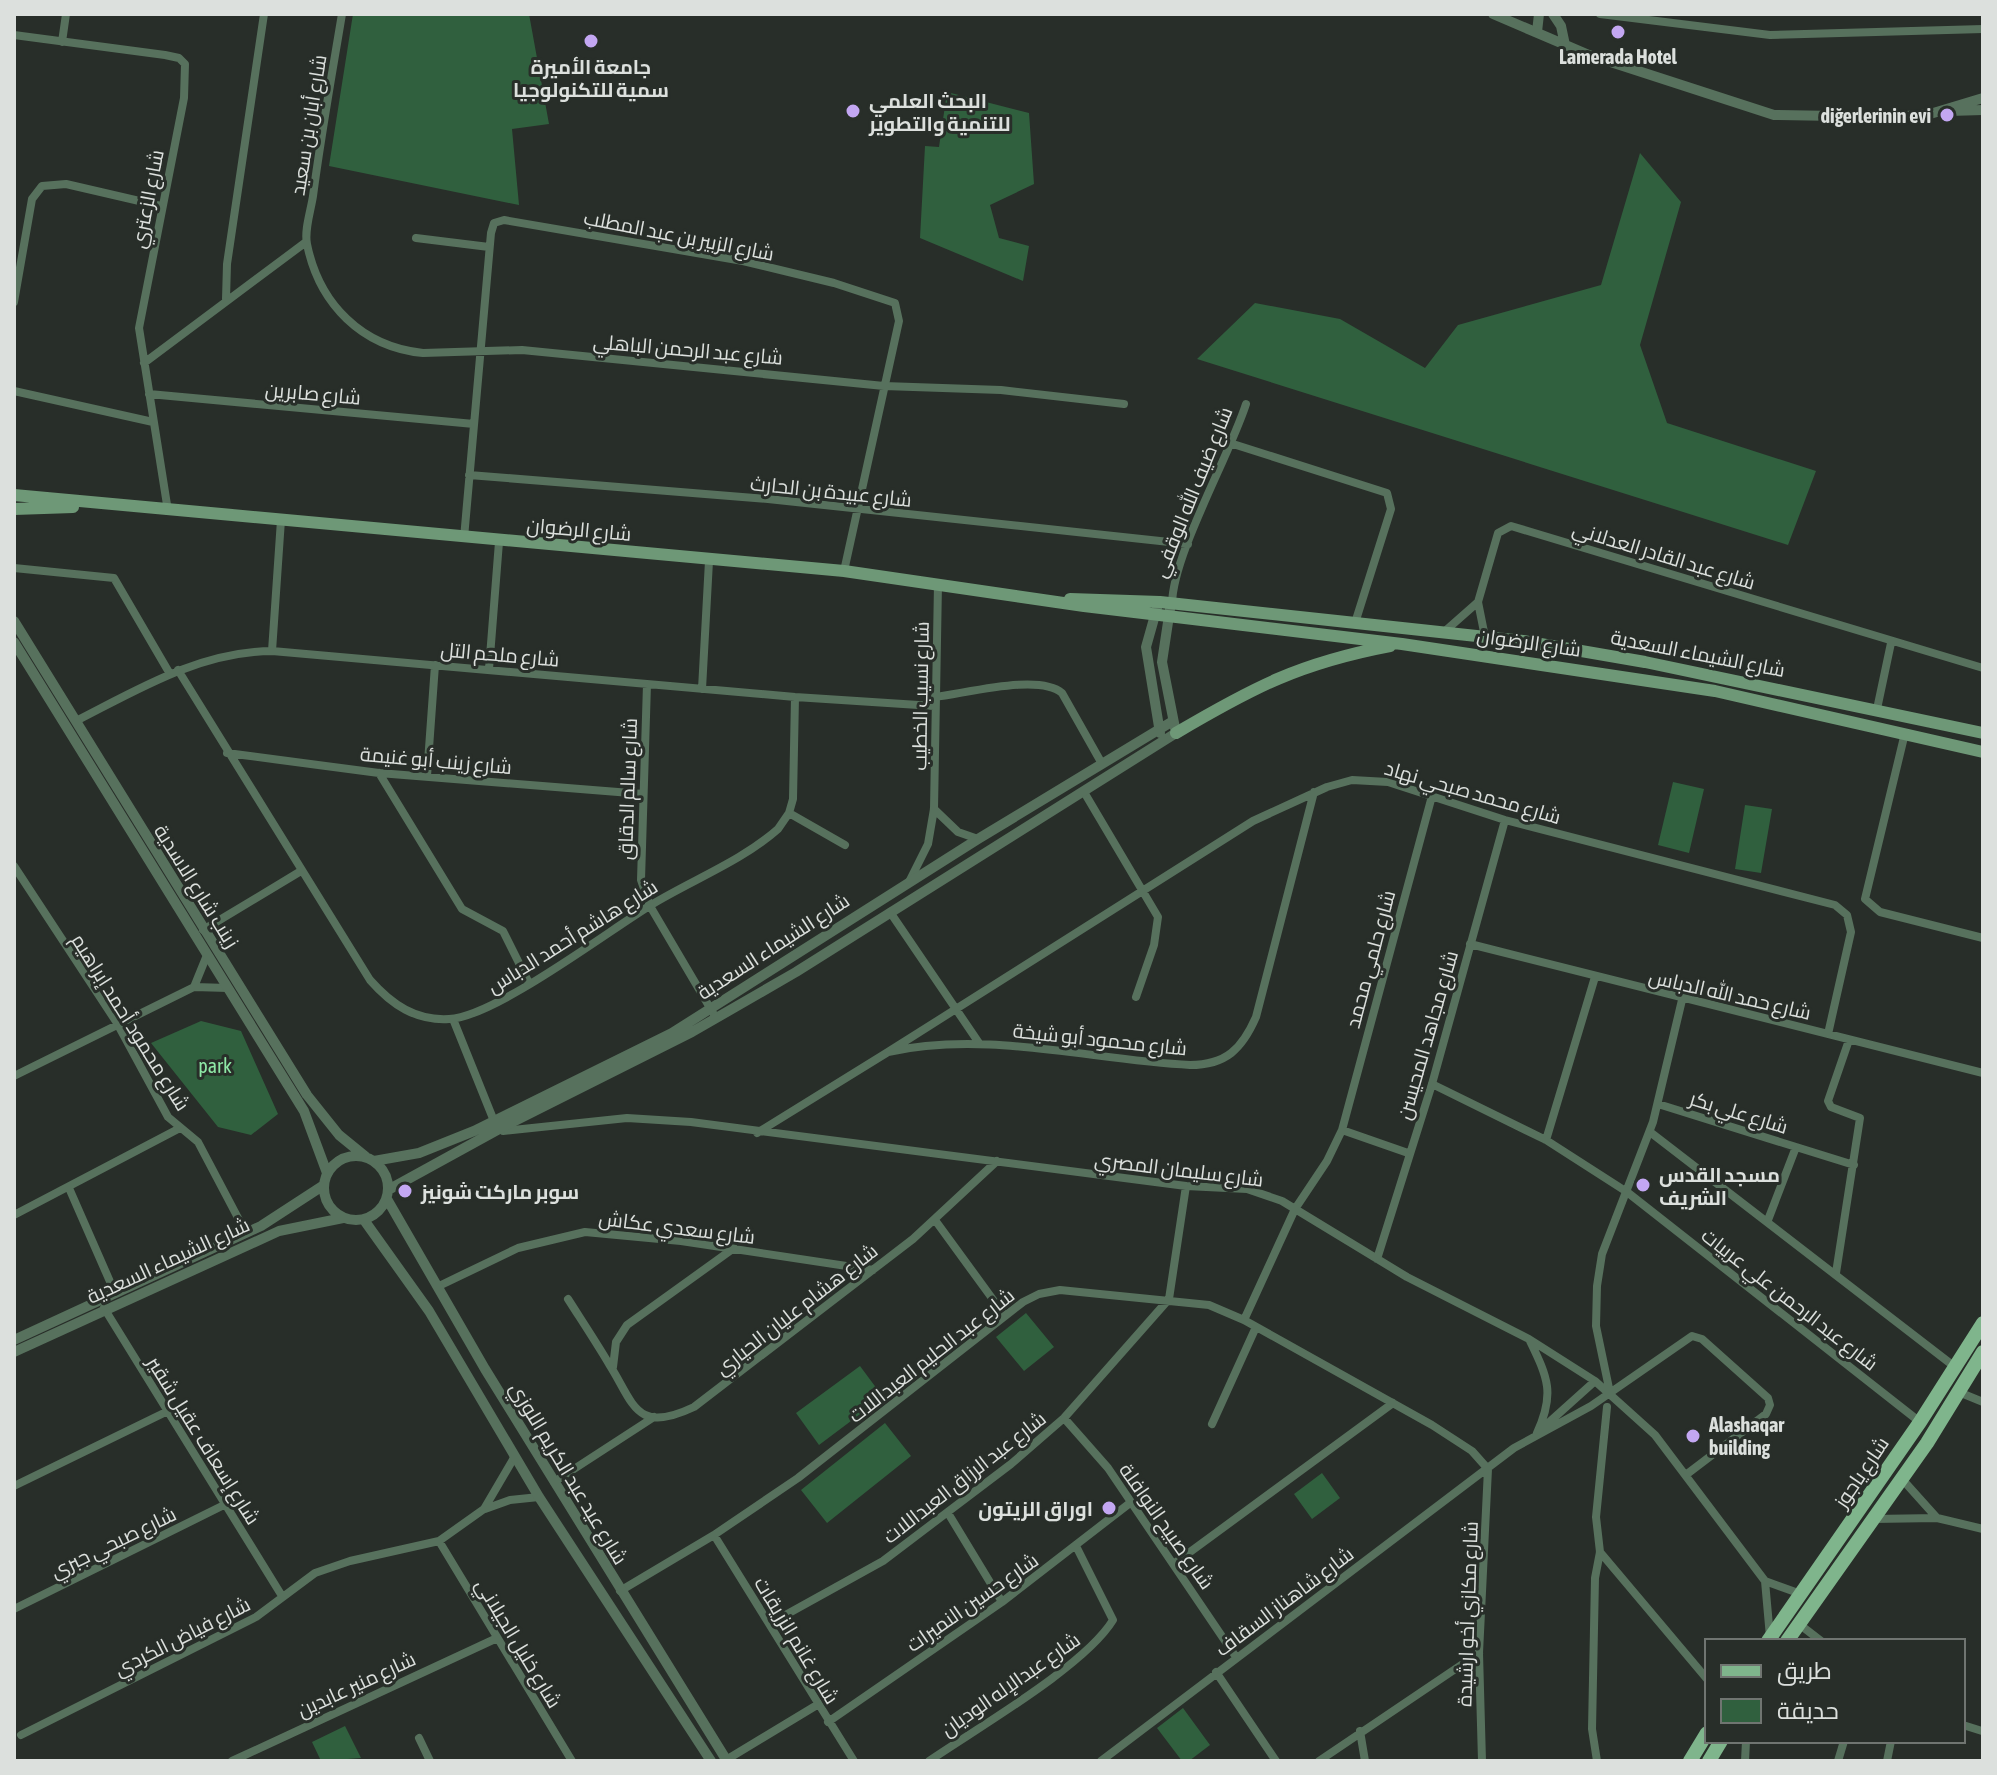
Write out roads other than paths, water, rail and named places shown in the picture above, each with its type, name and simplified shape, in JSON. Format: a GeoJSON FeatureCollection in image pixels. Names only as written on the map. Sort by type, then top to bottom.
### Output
{"type":"FeatureCollection","features":[{"type":"Feature","properties":{"kind":"main road","name":"شارع الرضوان"},"geometry":{"type":"LineString","coordinates":[[14,495],[168,512],[844,571],[1066,601],[1084,597],[1355,623]]}},
{"type":"Feature","properties":{"kind":"main road","name":"شارع الرضوان"},"geometry":{"type":"LineString","coordinates":[[20,508],[88,504]]}},
{"type":"Feature","properties":{"kind":"main road"},"geometry":{"type":"LineString","coordinates":[[14,523],[20,508]]}},
{"type":"Feature","properties":{"kind":"main road","name":"شارع الرضوان"},"geometry":{"type":"LineString","coordinates":[[1165,606],[1715,691],[1983,752]]}},
{"type":"Feature","properties":{"kind":"main road","name":"شارع الشيماء السعدية"},"geometry":{"type":"LineString","coordinates":[[1355,623],[1485,637],[1645,662],[1983,733]]}},
{"type":"Feature","properties":{"kind":"main road"},"geometry":{"type":"LineString","coordinates":[[1174,727],[1275,677],[1331,657],[1402,644]]}},
{"type":"Feature","properties":{"kind":"main road"},"geometry":{"type":"LineString","coordinates":[[1599,672],[1602,655]]}},
{"type":"Feature","properties":{"kind":"main road"},"geometry":{"type":"LineString","coordinates":[[1642,680],[1645,662]]}},
{"type":"Feature","properties":{"kind":"main road","name":"شارع ياجوز"},"geometry":{"type":"LineString","coordinates":[[1770,1639],[1920,1422],[1983,1323]]}},
{"type":"Feature","properties":{"kind":"main road","name":"شارع ياجوز"},"geometry":{"type":"LineString","coordinates":[[1788,1639],[1961,1393],[1983,1352]]}},
{"type":"Feature","properties":{"kind":"main road"},"geometry":{"type":"LineString","coordinates":[[1690,1761],[1705,1736]]}},
{"type":"Feature","properties":{"kind":"main road"},"geometry":{"type":"LineString","coordinates":[[1709,1761],[1720,1743]]}},
{"type":"Feature","properties":{"kind":"street"},"geometry":{"type":"LineString","coordinates":[[62,42],[66,14]]}},
{"type":"Feature","properties":{"kind":"street"},"geometry":{"type":"LineString","coordinates":[[226,299],[227,264],[264,14]]}},
{"type":"Feature","properties":{"kind":"street","name":"شارع أبان بن سعيد"},"geometry":{"type":"LineString","coordinates":[[306,242],[342,14]]}},
{"type":"Feature","properties":{"kind":"street"},"geometry":{"type":"LineString","coordinates":[[1493,14],[1565,45],[1774,115],[1857,118],[1983,110]]}},
{"type":"Feature","properties":{"kind":"street"},"geometry":{"type":"LineString","coordinates":[[1530,14],[1532,30]]}},
{"type":"Feature","properties":{"kind":"street"},"geometry":{"type":"LineString","coordinates":[[1532,30],[1539,14]]}},
{"type":"Feature","properties":{"kind":"street"},"geometry":{"type":"LineString","coordinates":[[1553,14],[1561,26],[1565,45]]}},
{"type":"Feature","properties":{"kind":"street"},"geometry":{"type":"LineString","coordinates":[[1600,14],[1770,35],[1983,29]]}},
{"type":"Feature","properties":{"kind":"street","name":"شارع الزعتري"},"geometry":{"type":"LineString","coordinates":[[14,35],[165,55],[179,58],[185,64],[184,98],[139,328],[168,512]]}},
{"type":"Feature","properties":{"kind":"street"},"geometry":{"type":"LineString","coordinates":[[1939,112],[1983,98]]}},
{"type":"Feature","properties":{"kind":"street"},"geometry":{"type":"LineString","coordinates":[[14,302],[32,199],[42,186],[66,184],[161,206]]}},
{"type":"Feature","properties":{"kind":"street","name":"شارع الزبير بن عبد المطلب"},"geometry":{"type":"LineString","coordinates":[[489,247],[494,223],[504,220],[743,261],[888,299],[898,307],[899,321],[844,571]]}},
{"type":"Feature","properties":{"kind":"street"},"geometry":{"type":"LineString","coordinates":[[416,238],[489,247],[464,538]]}},
{"type":"Feature","properties":{"kind":"street"},"geometry":{"type":"LineString","coordinates":[[144,363],[306,242]]}},
{"type":"Feature","properties":{"kind":"street","name":"شارع عبد الرحمن الباهلي"},"geometry":{"type":"LineString","coordinates":[[306,242],[329,297],[349,324],[364,335],[406,351],[480,353],[522,350],[884,386],[1001,390],[1124,404]]}},
{"type":"Feature","properties":{"kind":"street"},"geometry":{"type":"LineString","coordinates":[[14,391],[153,422]]}},
{"type":"Feature","properties":{"kind":"street","name":"شارع صابرين"},"geometry":{"type":"LineString","coordinates":[[149,394],[474,424]]}},
{"type":"Feature","properties":{"kind":"street","name":"شارع ضيف الله الوقفي"},"geometry":{"type":"LineString","coordinates":[[1163,740],[1158,727],[1146,647],[1233,444],[1246,404]]}},
{"type":"Feature","properties":{"kind":"street"},"geometry":{"type":"LineString","coordinates":[[1233,444],[1387,493],[1391,509],[1355,623]]}},
{"type":"Feature","properties":{"kind":"street","name":"شارع عبيدة بن الحارث"},"geometry":{"type":"LineString","coordinates":[[469,475],[768,499],[1188,544]]}},
{"type":"Feature","properties":{"kind":"street"},"geometry":{"type":"LineString","coordinates":[[272,651],[281,520]]}},
{"type":"Feature","properties":{"kind":"street","name":"شارع عبد القادر العدلاني"},"geometry":{"type":"LineString","coordinates":[[1485,637],[1478,602],[1498,533],[1511,526],[1891,643],[1983,668]]}},
{"type":"Feature","properties":{"kind":"street"},"geometry":{"type":"LineString","coordinates":[[489,669],[499,542]]}},
{"type":"Feature","properties":{"kind":"street"},"geometry":{"type":"LineString","coordinates":[[702,689],[709,561]]}},
{"type":"Feature","properties":{"kind":"street","name":"شارع هاشم أحمد الدباس"},"geometry":{"type":"LineString","coordinates":[[14,568],[114,578],[352,954],[380,992],[415,1015],[453,1019],[491,1005],[771,835],[789,813]]}},
{"type":"Feature","properties":{"kind":"street","name":"شارع نسيب الخطيب"},"geometry":{"type":"LineString","coordinates":[[909,882],[928,844],[934,809],[938,584]]}},
{"type":"Feature","properties":{"kind":"street"},"geometry":{"type":"LineString","coordinates":[[1444,632],[1478,602]]}},
{"type":"Feature","properties":{"kind":"street","name":"شارع ضيف الله الوقفي"},"geometry":{"type":"LineString","coordinates":[[1165,606],[1163,672],[1174,727]]}},
{"type":"Feature","properties":{"kind":"street","name":"زينب شارع الاسدية"},"geometry":{"type":"LineString","coordinates":[[14,621],[313,1104],[339,1135],[370,1159]]}},
{"type":"Feature","properties":{"kind":"street","name":"زينب شارع الاسدية"},"geometry":{"type":"LineString","coordinates":[[14,642],[310,1122],[327,1173]]}},
{"type":"Feature","properties":{"kind":"street"},"geometry":{"type":"LineString","coordinates":[[1877,709],[1891,643]]}},
{"type":"Feature","properties":{"kind":"street","name":"شارع ملحم التل"},"geometry":{"type":"LineString","coordinates":[[76,721],[174,672],[212,657],[272,651],[795,697],[935,701],[1006,685],[1054,688],[1062,693],[1101,762]]}},
{"type":"Feature","properties":{"kind":"street"},"geometry":{"type":"LineString","coordinates":[[427,776],[435,665]]}},
{"type":"Feature","properties":{"kind":"street"},"geometry":{"type":"LineString","coordinates":[[1149,674],[1163,672]]}},
{"type":"Feature","properties":{"kind":"street","name":"شارع سالم الدقاق"},"geometry":{"type":"LineString","coordinates":[[647,684],[640,865],[650,906],[713,1014]]}},
{"type":"Feature","properties":{"kind":"street"},"geometry":{"type":"LineString","coordinates":[[795,697],[793,799],[789,813],[845,845]]}},
{"type":"Feature","properties":{"kind":"street","name":"شارع الشيماء السعدية"},"geometry":{"type":"LineString","coordinates":[[713,1014],[909,882],[1101,762],[1158,727],[1174,727]]}},
{"type":"Feature","properties":{"kind":"street","name":"شارع الشيماء السعدية"},"geometry":{"type":"LineString","coordinates":[[388,1195],[496,1125],[713,1014],[890,912],[1084,792],[1163,740],[1174,727]]}},
{"type":"Feature","properties":{"kind":"street"},"geometry":{"type":"LineString","coordinates":[[1905,733],[1865,899],[1880,912],[1983,938]]}},
{"type":"Feature","properties":{"kind":"street","name":"شارع زينب أبو غنيمة"},"geometry":{"type":"LineString","coordinates":[[227,753],[379,773],[643,794]]}},
{"type":"Feature","properties":{"kind":"street"},"geometry":{"type":"LineString","coordinates":[[379,773],[462,909],[503,931],[529,983]]}},
{"type":"Feature","properties":{"kind":"street","name":"شارع محمد صبحي نهاد"},"geometry":{"type":"LineString","coordinates":[[888,1052],[1253,821],[1314,792],[1364,779],[1432,796],[1505,820],[1790,891],[1840,908],[1849,920],[1851,932],[1828,1034]]}},
{"type":"Feature","properties":{"kind":"street"},"geometry":{"type":"LineString","coordinates":[[1084,792],[1155,908],[1158,926],[1136,997]]}},
{"type":"Feature","properties":{"kind":"street","name":"شارع محمود أبو شيخة"},"geometry":{"type":"LineString","coordinates":[[757,1133],[888,1052],[925,1046],[979,1043],[1190,1065],[1208,1065],[1229,1057],[1242,1045],[1256,1017],[1314,792]]}},
{"type":"Feature","properties":{"kind":"street","name":"شارع حلمي محمد"},"geometry":{"type":"LineString","coordinates":[[1244,1320],[1295,1209],[1327,1161],[1342,1130],[1432,796]]}},
{"type":"Feature","properties":{"kind":"street"},"geometry":{"type":"LineString","coordinates":[[934,809],[958,832],[978,839]]}},
{"type":"Feature","properties":{"kind":"street","name":"شارع مجاهد المحيسن"},"geometry":{"type":"LineString","coordinates":[[1377,1259],[1432,1084],[1505,820]]}},
{"type":"Feature","properties":{"kind":"street","name":"شارع محمود أحمد إبراهيم"},"geometry":{"type":"LineString","coordinates":[[14,866],[117,1023],[168,1117],[198,1142],[246,1233]]}},
{"type":"Feature","properties":{"kind":"street"},"geometry":{"type":"LineString","coordinates":[[203,930],[301,871]]}},
{"type":"Feature","properties":{"kind":"street"},"geometry":{"type":"LineString","coordinates":[[890,912],[979,1043]]}},
{"type":"Feature","properties":{"kind":"street","name":"شارع حمد الله الدباس"},"geometry":{"type":"LineString","coordinates":[[1470,944],[1682,1000],[1983,1073]]}},
{"type":"Feature","properties":{"kind":"street"},"geometry":{"type":"LineString","coordinates":[[194,987],[207,955]]}},
{"type":"Feature","properties":{"kind":"street"},"geometry":{"type":"LineString","coordinates":[[1546,1140],[1595,977]]}},
{"type":"Feature","properties":{"kind":"street"},"geometry":{"type":"LineString","coordinates":[[15,1074],[194,987],[228,988]]}},
{"type":"Feature","properties":{"kind":"street"},"geometry":{"type":"LineString","coordinates":[[1658,1104],[1682,1000]]}},
{"type":"Feature","properties":{"kind":"street"},"geometry":{"type":"LineString","coordinates":[[453,1019],[496,1125]]}},
{"type":"Feature","properties":{"kind":"street"},"geometry":{"type":"LineString","coordinates":[[1836,1273],[1860,1118],[1831,1107],[1828,1101],[1849,1040]]}},
{"type":"Feature","properties":{"kind":"street","name":"شارع عبد الرحمن علي عربيات"},"geometry":{"type":"LineString","coordinates":[[1432,1084],[1546,1140],[1627,1192],[1920,1422]]}},
{"type":"Feature","properties":{"kind":"street","name":"شارع علي بكر"},"geometry":{"type":"LineString","coordinates":[[1610,1393],[1610,1383],[1598,1345],[1597,1286],[1608,1234],[1627,1192],[1658,1104],[1854,1165]]}},
{"type":"Feature","properties":{"kind":"street","name":"شارع سليمان المصري"},"geometry":{"type":"LineString","coordinates":[[496,1125],[650,1118],[1186,1186],[1247,1189],[1264,1193],[1377,1259],[1529,1339],[1595,1381],[1629,1408],[1687,1474],[1765,1581]]}},
{"type":"Feature","properties":{"kind":"street","name":"شارع الشيماء السعدية"},"geometry":{"type":"LineString","coordinates":[[370,1159],[419,1153],[496,1125]]}},
{"type":"Feature","properties":{"kind":"street"},"geometry":{"type":"LineString","coordinates":[[14,1215],[180,1128]]}},
{"type":"Feature","properties":{"kind":"street"},"geometry":{"type":"LineString","coordinates":[[1342,1130],[1408,1153]]}},
{"type":"Feature","properties":{"kind":"street"},"geometry":{"type":"LineString","coordinates":[[1650,1132],[1955,1367]]}},
{"type":"Feature","properties":{"kind":"street"},"geometry":{"type":"LineString","coordinates":[[1768,1220],[1796,1147]]}},
{"type":"Feature","properties":{"kind":"street"},"geometry":{"type":"LineString","coordinates":[[370,1159],[385,1173],[388,1195],[382,1209],[364,1220],[343,1218],[328,1206],[324,1185],[327,1173],[340,1160],[370,1159]]}},
{"type":"Feature","properties":{"kind":"street","name":"شارع هشام عليان الحياري"},"geometry":{"type":"LineString","coordinates":[[554,1482],[626,1432],[654,1417],[678,1415],[694,1407],[935,1220],[997,1161]]}},
{"type":"Feature","properties":{"kind":"street","name":"شارع الشيماء السعدية"},"geometry":{"type":"LineString","coordinates":[[14,1340],[246,1233],[285,1213],[324,1185]]}},
{"type":"Feature","properties":{"kind":"street"},"geometry":{"type":"LineString","coordinates":[[1169,1299],[1186,1186]]}},
{"type":"Feature","properties":{"kind":"street"},"geometry":{"type":"LineString","coordinates":[[69,1188],[115,1293]]}},
{"type":"Feature","properties":{"kind":"street","name":"شارع عيد عبد الكريم اللوزي"},"geometry":{"type":"LineString","coordinates":[[388,1195],[554,1482],[727,1760]]}},
{"type":"Feature","properties":{"kind":"street","name":"شارع الشيماء السعدية"},"geometry":{"type":"LineString","coordinates":[[14,1352],[279,1231],[343,1218]]}},
{"type":"Feature","properties":{"kind":"street","name":"شارع عيد عبد الكريم اللوزي"},"geometry":{"type":"LineString","coordinates":[[364,1220],[429,1311],[539,1497],[711,1761]]}},
{"type":"Feature","properties":{"kind":"street"},"geometry":{"type":"LineString","coordinates":[[935,1220],[1005,1316]]}},
{"type":"Feature","properties":{"kind":"street","name":"شارع سعدي عكاش"},"geometry":{"type":"LineString","coordinates":[[439,1286],[518,1248],[564,1234],[603,1232],[734,1248],[873,1270]]}},
{"type":"Feature","properties":{"kind":"street"},"geometry":{"type":"LineString","coordinates":[[612,1368],[616,1342],[627,1325],[734,1248]]}},
{"type":"Feature","properties":{"kind":"street","name":"شارع عبد الحليم العبداللات"},"geometry":{"type":"LineString","coordinates":[[620,1591],[714,1535],[798,1478],[1031,1296],[1050,1291],[1169,1299],[1209,1305],[1244,1320],[1393,1403],[1472,1451],[1488,1469]]}},
{"type":"Feature","properties":{"kind":"street"},"geometry":{"type":"LineString","coordinates":[[568,1299],[612,1368],[630,1404],[654,1417]]}},
{"type":"Feature","properties":{"kind":"street","name":"شارع عبد الرزاق العبداللات"},"geometry":{"type":"LineString","coordinates":[[771,1623],[845,1585],[948,1513],[1064,1418],[1169,1299]]}},
{"type":"Feature","properties":{"kind":"street","name":"شارع إسعاف عقيل شقير"},"geometry":{"type":"LineString","coordinates":[[99,1300],[282,1596]]}},
{"type":"Feature","properties":{"kind":"street"},"geometry":{"type":"LineString","coordinates":[[1212,1424],[1256,1327]]}},
{"type":"Feature","properties":{"kind":"street"},"geometry":{"type":"LineString","coordinates":[[1537,1434],[1591,1406],[1692,1336],[1702,1339],[1768,1398],[1770,1405],[1766,1414],[1687,1474]]}},
{"type":"Feature","properties":{"kind":"street"},"geometry":{"type":"LineString","coordinates":[[1529,1339],[1544,1369],[1549,1392],[1549,1401],[1537,1434]]}},
{"type":"Feature","properties":{"kind":"street"},"geometry":{"type":"LineString","coordinates":[[1488,1469],[1537,1434],[1595,1381]]}},
{"type":"Feature","properties":{"kind":"street"},"geometry":{"type":"LineString","coordinates":[[1961,1393],[1983,1402]]}},
{"type":"Feature","properties":{"kind":"street"},"geometry":{"type":"LineString","coordinates":[[1175,1563],[1393,1403]]}},
{"type":"Feature","properties":{"kind":"street"},"geometry":{"type":"LineString","coordinates":[[1591,1406],[1629,1408]]}},
{"type":"Feature","properties":{"kind":"street"},"geometry":{"type":"LineString","coordinates":[[1597,1761],[1592,1729],[1595,1578],[1600,1552],[1596,1517],[1607,1407]]}},
{"type":"Feature","properties":{"kind":"street"},"geometry":{"type":"LineString","coordinates":[[14,1486],[168,1411]]}},
{"type":"Feature","properties":{"kind":"street","name":"شارع صبيح النوافلة"},"geometry":{"type":"LineString","coordinates":[[1064,1418],[1108,1468],[1236,1657]]}},
{"type":"Feature","properties":{"kind":"street","name":"شارع فياض الكردي"},"geometry":{"type":"LineString","coordinates":[[484,1509],[515,1456]]}},
{"type":"Feature","properties":{"kind":"street","name":"شارع مكازي أخو ارشيدة"},"geometry":{"type":"LineString","coordinates":[[1482,1761],[1479,1653],[1488,1469]]}},
{"type":"Feature","properties":{"kind":"street","name":"شارع شاهناز السقاف"},"geometry":{"type":"LineString","coordinates":[[1101,1761],[1488,1469]]}},
{"type":"Feature","properties":{"kind":"street"},"geometry":{"type":"LineString","coordinates":[[1902,1479],[1937,1518]]}},
{"type":"Feature","properties":{"kind":"street","name":"شارع فياض الكردي"},"geometry":{"type":"LineString","coordinates":[[21,1735],[256,1617],[302,1580],[333,1566],[439,1541],[484,1509],[510,1500],[539,1497]]}},
{"type":"Feature","properties":{"kind":"street","name":"شارع حسين النميرات"},"geometry":{"type":"LineString","coordinates":[[828,1722],[1002,1602],[1130,1503]]}},
{"type":"Feature","properties":{"kind":"street","name":"شارع صبحي جبري"},"geometry":{"type":"LineString","coordinates":[[14,1609],[226,1504]]}},
{"type":"Feature","properties":{"kind":"street"},"geometry":{"type":"LineString","coordinates":[[948,1513],[1002,1602]]}},
{"type":"Feature","properties":{"kind":"street"},"geometry":{"type":"LineString","coordinates":[[1872,1519],[1937,1518],[1983,1529]]}},
{"type":"Feature","properties":{"kind":"street","name":"شارع غانم الزريقات"},"geometry":{"type":"LineString","coordinates":[[714,1535],[854,1761]]}},
{"type":"Feature","properties":{"kind":"street","name":"شارع خليل الجيلاني"},"geometry":{"type":"LineString","coordinates":[[439,1541],[495,1639],[572,1761]]}},
{"type":"Feature","properties":{"kind":"street","name":"شارع عبدالإله الوديان"},"geometry":{"type":"LineString","coordinates":[[929,1761],[1075,1660],[1108,1628],[1113,1620],[1105,1599],[1076,1546]]}},
{"type":"Feature","properties":{"kind":"street"},"geometry":{"type":"LineString","coordinates":[[1600,1552],[1705,1677]]}},
{"type":"Feature","properties":{"kind":"street"},"geometry":{"type":"LineString","coordinates":[[1769,1639],[1765,1581],[1801,1594]]}},
{"type":"Feature","properties":{"kind":"street"},"geometry":{"type":"LineString","coordinates":[[1799,1624],[1818,1639]]}},
{"type":"Feature","properties":{"kind":"street","name":"شارع منير عابدين"},"geometry":{"type":"LineString","coordinates":[[232,1761],[495,1639]]}},
{"type":"Feature","properties":{"kind":"street"},"geometry":{"type":"LineString","coordinates":[[1319,1761],[1479,1653]]}},
{"type":"Feature","properties":{"kind":"street"},"geometry":{"type":"LineString","coordinates":[[1216,1672],[1276,1761]]}},
{"type":"Feature","properties":{"kind":"street"},"geometry":{"type":"LineString","coordinates":[[727,1760],[817,1705]]}},
{"type":"Feature","properties":{"kind":"street"},"geometry":{"type":"LineString","coordinates":[[1360,1731],[1365,1761]]}},
{"type":"Feature","properties":{"kind":"street"},"geometry":{"type":"LineString","coordinates":[[419,1738],[430,1761]]}},
{"type":"Feature","properties":{"kind":"place","name":"Lamerada Hotel"},"geometry":{"type":"Point","coordinates":[1618,32]}},
{"type":"Feature","properties":{"kind":"place","name":"جامعة الأميرة سمية للتكنولوجيا"},"geometry":{"type":"Point","coordinates":[591,41]}},
{"type":"Feature","properties":{"kind":"place","name":"البحث العلمي للتنمية والتطوير"},"geometry":{"type":"Point","coordinates":[853,111]}},
{"type":"Feature","properties":{"kind":"place","name":"diğerlerinin evi"},"geometry":{"type":"Point","coordinates":[1947,115]}},
{"type":"Feature","properties":{"kind":"place","name":"مسجد القدس الشريف"},"geometry":{"type":"Point","coordinates":[1643,1185]}},
{"type":"Feature","properties":{"kind":"place","name":"سوبر ماركت شونيز"},"geometry":{"type":"Point","coordinates":[405,1191]}},
{"type":"Feature","properties":{"kind":"place","name":"Alashaqar building"},"geometry":{"type":"Point","coordinates":[1693,1436]}},
{"type":"Feature","properties":{"kind":"place","name":"اوراق الزيتون"},"geometry":{"type":"Point","coordinates":[1109,1508]}},
{"type":"Feature","properties":{"kind":"park label","name":"park"},"geometry":{"type":"Point","coordinates":[215,1065]}}]}
